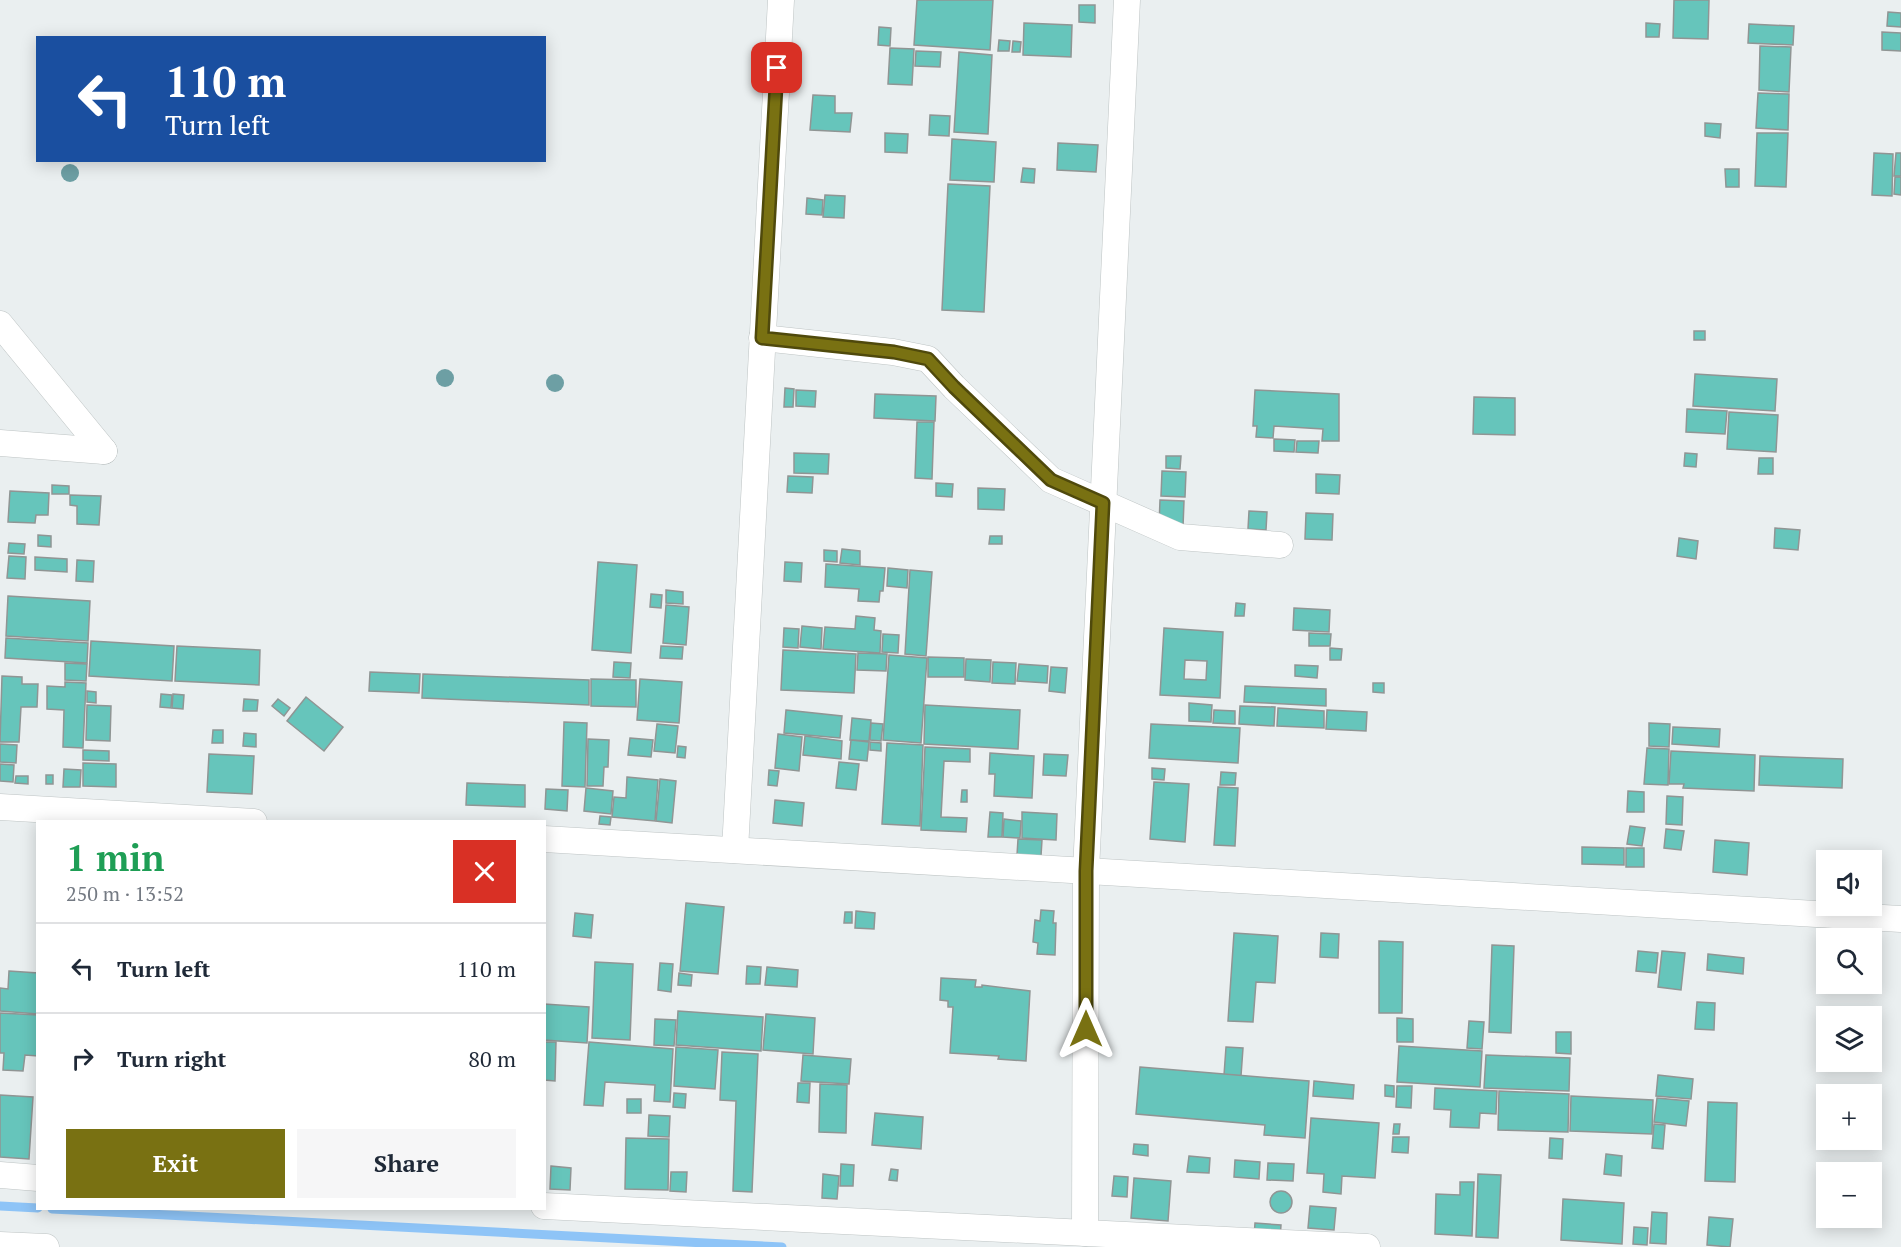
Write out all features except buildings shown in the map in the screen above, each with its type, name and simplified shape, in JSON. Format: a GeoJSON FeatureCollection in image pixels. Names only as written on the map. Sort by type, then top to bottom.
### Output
{"type":"FeatureCollection","features":[{"type":"Feature","properties":{"kind":"street"},"geometry":{"type":"LineString","coordinates":[[735,850],[781,0]]}},
{"type":"Feature","properties":{"kind":"street"},"geometry":{"type":"LineString","coordinates":[[1085,1233],[1086,871],[1127,0]]}},
{"type":"Feature","properties":{"kind":"street"},"geometry":{"type":"LineString","coordinates":[[0,324],[104,451],[0,443]]}},
{"type":"Feature","properties":{"kind":"street"},"geometry":{"type":"LineString","coordinates":[[762,338],[894,352],[928,359],[1051,480],[1180,537],[1280,545]]}},
{"type":"Feature","properties":{"kind":"street"},"geometry":{"type":"LineString","coordinates":[[0,807],[220,820]]}},
{"type":"Feature","properties":{"kind":"street"},"geometry":{"type":"LineString","coordinates":[[546,839],[1901,919]]}},
{"type":"Feature","properties":{"kind":"street"},"geometry":{"type":"LineString","coordinates":[[0,1175],[36,1178]]}},
{"type":"Feature","properties":{"kind":"street"},"geometry":{"type":"LineString","coordinates":[[546,1206],[1367,1247]]}},
{"type":"Feature","properties":{"kind":"street"},"geometry":{"type":"LineString","coordinates":[[0,1245],[46,1247]]}},
{"type":"Feature","properties":{"kind":"waterway"},"geometry":{"type":"LineString","coordinates":[[0,1206],[36,1208]]}},
{"type":"Feature","properties":{"kind":"waterway"},"geometry":{"type":"LineString","coordinates":[[71,1210],[782,1247]]}},
{"type":"Feature","properties":{"kind":"route"},"geometry":{"type":"LineString","coordinates":[[777,68],[762,338],[894,352],[928,359],[1051,480],[1103,503],[1086,871],[1086,1029]]}}]}
